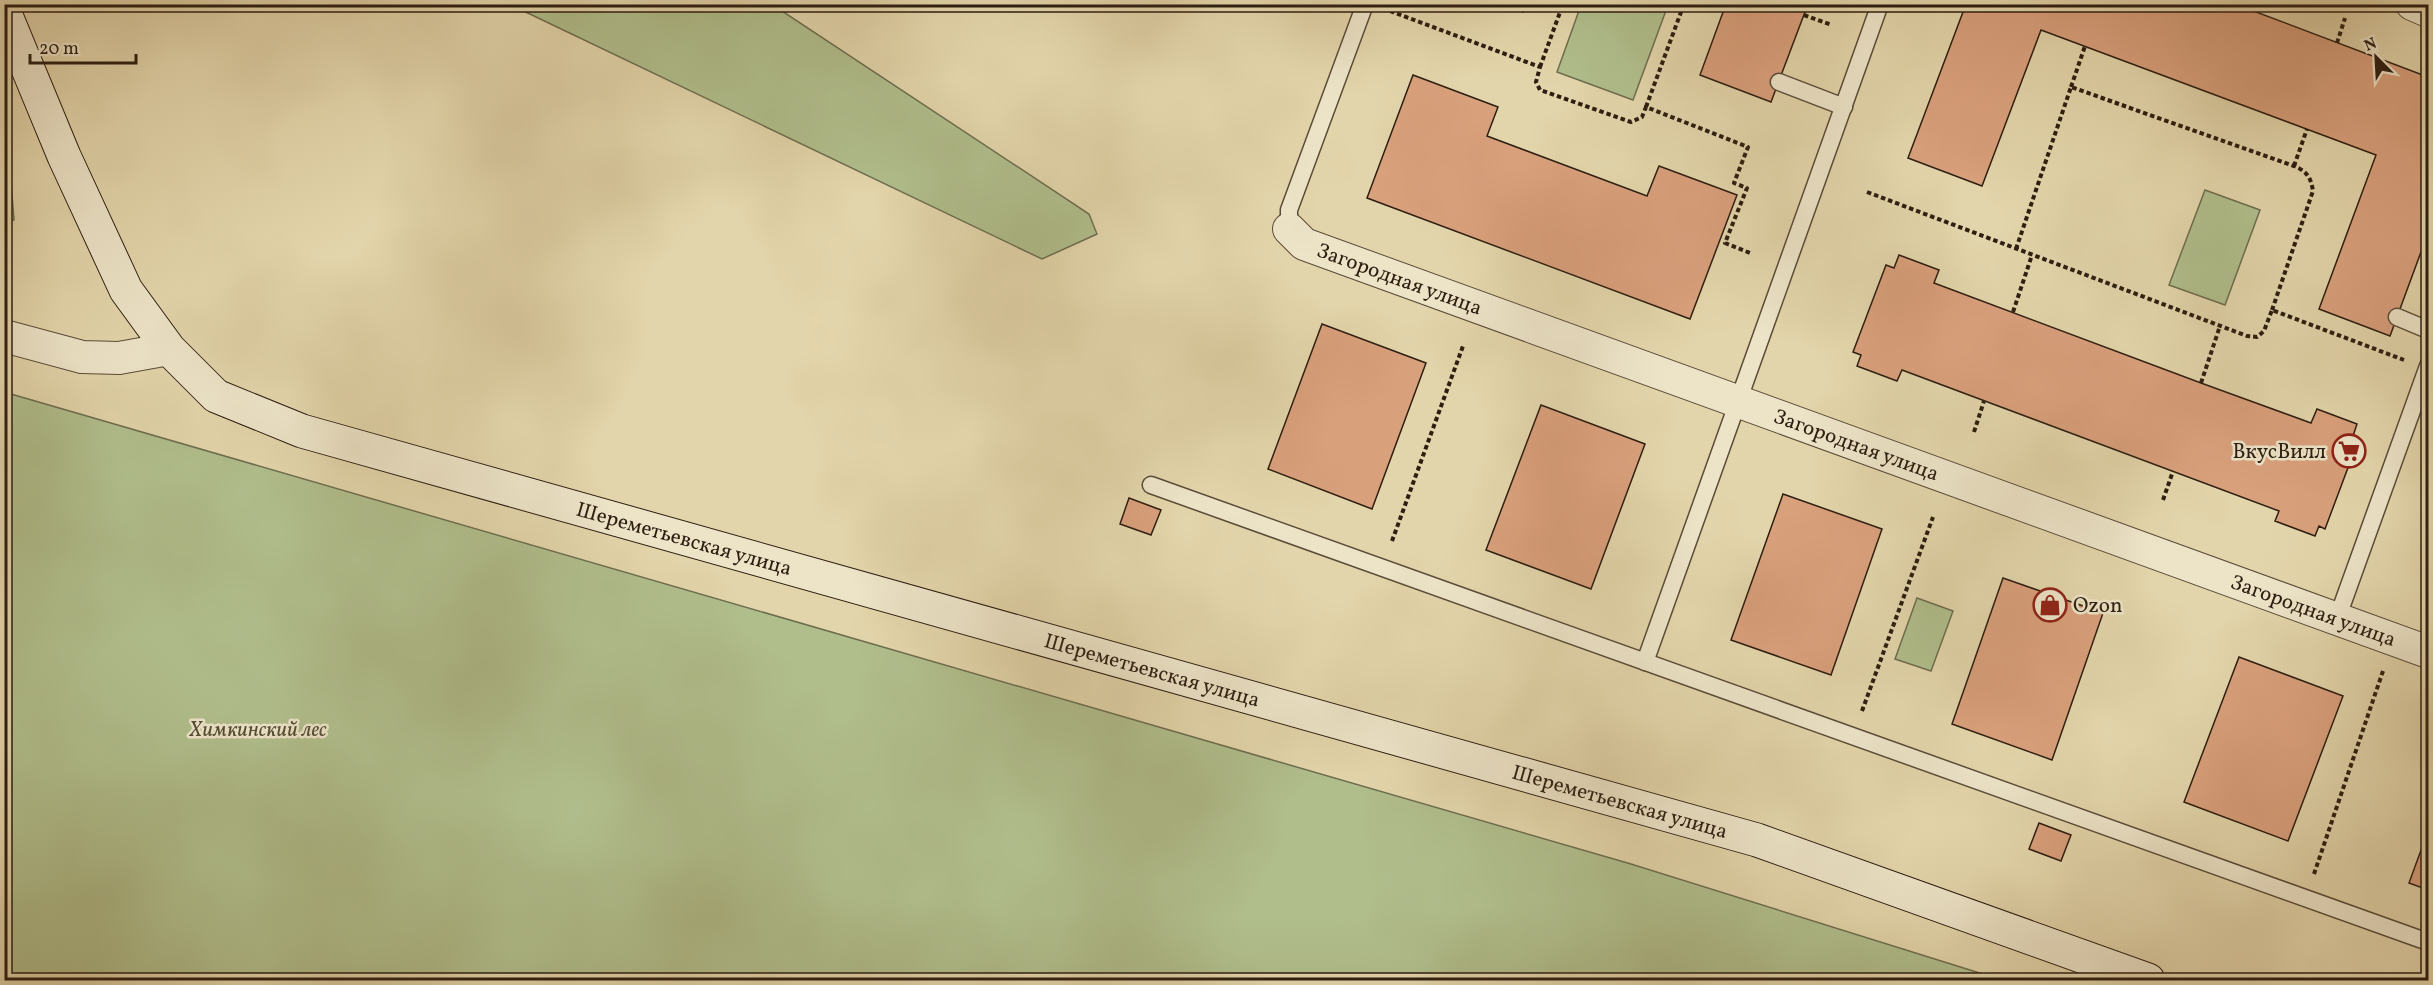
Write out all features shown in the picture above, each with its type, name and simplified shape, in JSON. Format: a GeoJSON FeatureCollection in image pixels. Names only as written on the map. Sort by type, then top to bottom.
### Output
{"type":"FeatureCollection","features":[{"type":"Feature","properties":{"kind":"main road","name":"Шереметьевская улица"},"geometry":{"type":"LineString","coordinates":[[4,11],[64,156],[126,290],[169,349],[216,396],[302,431],[1756,840],[2148,981]]}},
{"type":"Feature","properties":{"kind":"street"},"geometry":{"type":"LineString","coordinates":[[2412,4],[2428,11]]}},
{"type":"Feature","properties":{"kind":"street","name":"Загородная улица"},"geometry":{"type":"LineString","coordinates":[[1289,229],[1304,244],[2428,652]]}},
{"type":"Feature","properties":{"kind":"street"},"geometry":{"type":"LineString","coordinates":[[4,336],[82,357],[119,358],[169,349]]}},
{"type":"Feature","properties":{"kind":"lane"},"geometry":{"type":"LineString","coordinates":[[1289,229],[1289,210],[1365,4]]}},
{"type":"Feature","properties":{"kind":"lane"},"geometry":{"type":"LineString","coordinates":[[1645,662],[1880,4]]}},
{"type":"Feature","properties":{"kind":"lane"},"geometry":{"type":"LineString","coordinates":[[1779,82],[1844,107]]}},
{"type":"Feature","properties":{"kind":"lane"},"geometry":{"type":"LineString","coordinates":[[2397,317],[2428,330]]}},
{"type":"Feature","properties":{"kind":"lane"},"geometry":{"type":"LineString","coordinates":[[2337,619],[2428,366]]}},
{"type":"Feature","properties":{"kind":"lane"},"geometry":{"type":"LineString","coordinates":[[1151,485],[2428,942]]}},
{"type":"Feature","properties":{"kind":"path"},"geometry":{"type":"LineString","coordinates":[[1563,4],[1536,82],[1540,90],[1631,122],[1642,117],[1684,4]]}},
{"type":"Feature","properties":{"kind":"path"},"geometry":{"type":"LineString","coordinates":[[1383,8],[1540,68]]}},
{"type":"Feature","properties":{"kind":"path"},"geometry":{"type":"LineString","coordinates":[[1804,15],[1832,25]]}},
{"type":"Feature","properties":{"kind":"path"},"geometry":{"type":"LineString","coordinates":[[2337,43],[2345,18]]}},
{"type":"Feature","properties":{"kind":"path"},"geometry":{"type":"LineString","coordinates":[[2016,249],[2085,46]]}},
{"type":"Feature","properties":{"kind":"path"},"geometry":{"type":"LineString","coordinates":[[1867,192],[2220,326],[2257,337],[2264,331],[2313,191],[2311,179],[2294,166],[2071,87]]}},
{"type":"Feature","properties":{"kind":"path"},"geometry":{"type":"LineString","coordinates":[[1646,107],[1748,147],[1734,183],[1747,188],[1725,243],[1750,254]]}},
{"type":"Feature","properties":{"kind":"path"},"geometry":{"type":"LineString","coordinates":[[2294,166],[2307,129]]}},
{"type":"Feature","properties":{"kind":"path"},"geometry":{"type":"LineString","coordinates":[[2013,312],[2032,255]]}},
{"type":"Feature","properties":{"kind":"path"},"geometry":{"type":"LineString","coordinates":[[2272,310],[2404,360]]}},
{"type":"Feature","properties":{"kind":"path"},"geometry":{"type":"LineString","coordinates":[[2202,383],[2220,326]]}},
{"type":"Feature","properties":{"kind":"path"},"geometry":{"type":"LineString","coordinates":[[1392,542],[1463,346]]}},
{"type":"Feature","properties":{"kind":"path"},"geometry":{"type":"LineString","coordinates":[[1974,432],[1984,401]]}},
{"type":"Feature","properties":{"kind":"path"},"geometry":{"type":"LineString","coordinates":[[2163,500],[2173,471]]}},
{"type":"Feature","properties":{"kind":"path"},"geometry":{"type":"LineString","coordinates":[[1862,711],[1933,517]]}},
{"type":"Feature","properties":{"kind":"path"},"geometry":{"type":"LineString","coordinates":[[2314,875],[2384,667]]}},
{"type":"Feature","properties":{"kind":"green space"},"geometry":{"type":"Polygon","coordinates":[[[511,5],[773,5],[1089,214],[1097,234],[1042,259],[511,5]]]}},
{"type":"Feature","properties":{"kind":"green space"},"geometry":{"type":"Polygon","coordinates":[[[1581,5],[1668,5],[1633,100],[1557,72],[1581,5]]]}},
{"type":"Feature","properties":{"kind":"green space"},"geometry":{"type":"Polygon","coordinates":[[[5,164],[11,182],[14,220],[5,222],[5,164]]]}},
{"type":"Feature","properties":{"kind":"green space"},"geometry":{"type":"Polygon","coordinates":[[[2205,190],[2260,210],[2225,305],[2169,285],[2205,190]]]}},
{"type":"Feature","properties":{"kind":"green space","name":"Химкинский лес"},"geometry":{"type":"Polygon","coordinates":[[[4,392],[1631,864],[2002,980],[5,980],[4,392]]]}},
{"type":"Feature","properties":{"kind":"green space"},"geometry":{"type":"Polygon","coordinates":[[[1917,598],[1953,611],[1931,671],[1895,659],[1917,598]]]}},
{"type":"Feature","properties":{"kind":"building"},"geometry":{"type":"Polygon","coordinates":[[[1503,4],[1526,4],[1523,12],[1503,4]]]}},
{"type":"Feature","properties":{"kind":"building"},"geometry":{"type":"Polygon","coordinates":[[[1726,4],[1808,4],[1771,102],[1700,75],[1726,4]]]}},
{"type":"Feature","properties":{"kind":"building"},"geometry":{"type":"Polygon","coordinates":[[[1966,4],[2235,4],[2428,77],[2428,233],[2390,336],[2319,309],[2376,155],[2041,30],[1982,186],[1908,158],[1966,4]]]}},
{"type":"Feature","properties":{"kind":"building"},"geometry":{"type":"Polygon","coordinates":[[[1413,75],[1498,107],[1487,136],[1647,196],[1659,166],[1737,195],[1690,319],[1367,198],[1413,75]]]}},
{"type":"Feature","properties":{"kind":"building"},"geometry":{"type":"Polygon","coordinates":[[[1899,255],[1939,270],[1934,283],[2201,383],[2311,423],[2317,409],[2357,424],[2352,439],[2358,441],[2325,529],[2319,526],[2315,536],[2275,521],[2279,511],[1902,370],[1897,381],[1857,366],[1861,355],[1853,352],[1886,265],[1894,268],[1899,255]]]}},
{"type":"Feature","properties":{"kind":"building"},"geometry":{"type":"Polygon","coordinates":[[[1322,324],[1426,363],[1372,509],[1268,469],[1322,324]]]}},
{"type":"Feature","properties":{"kind":"building"},"geometry":{"type":"Polygon","coordinates":[[[1541,405],[1645,444],[1591,589],[1486,550],[1541,405]]]}},
{"type":"Feature","properties":{"kind":"building"},"geometry":{"type":"Polygon","coordinates":[[[1783,494],[1882,529],[1831,675],[1731,640],[1783,494]]]}},
{"type":"Feature","properties":{"kind":"building"},"geometry":{"type":"Polygon","coordinates":[[[1129,498],[1161,510],[1151,535],[1120,524],[1129,498]]]}},
{"type":"Feature","properties":{"kind":"building"},"geometry":{"type":"Polygon","coordinates":[[[2003,578],[2103,613],[2052,760],[1952,724],[2003,578]]]}},
{"type":"Feature","properties":{"kind":"building"},"geometry":{"type":"Polygon","coordinates":[[[2239,657],[2343,696],[2288,841],[2184,802],[2239,657]]]}},
{"type":"Feature","properties":{"kind":"building"},"geometry":{"type":"Polygon","coordinates":[[[2039,823],[2071,835],[2061,861],[2029,849],[2039,823]]]}},
{"type":"Feature","properties":{"kind":"building"},"geometry":{"type":"Polygon","coordinates":[[[2428,831],[2428,890],[2409,883],[2428,831]]]}},
{"type":"Feature","properties":{"kind":"place","name":"ВкусВилл"},"geometry":{"type":"Point","coordinates":[2349,451]}},
{"type":"Feature","properties":{"kind":"place","name":"Ozon"},"geometry":{"type":"Point","coordinates":[2050,605]}}]}
